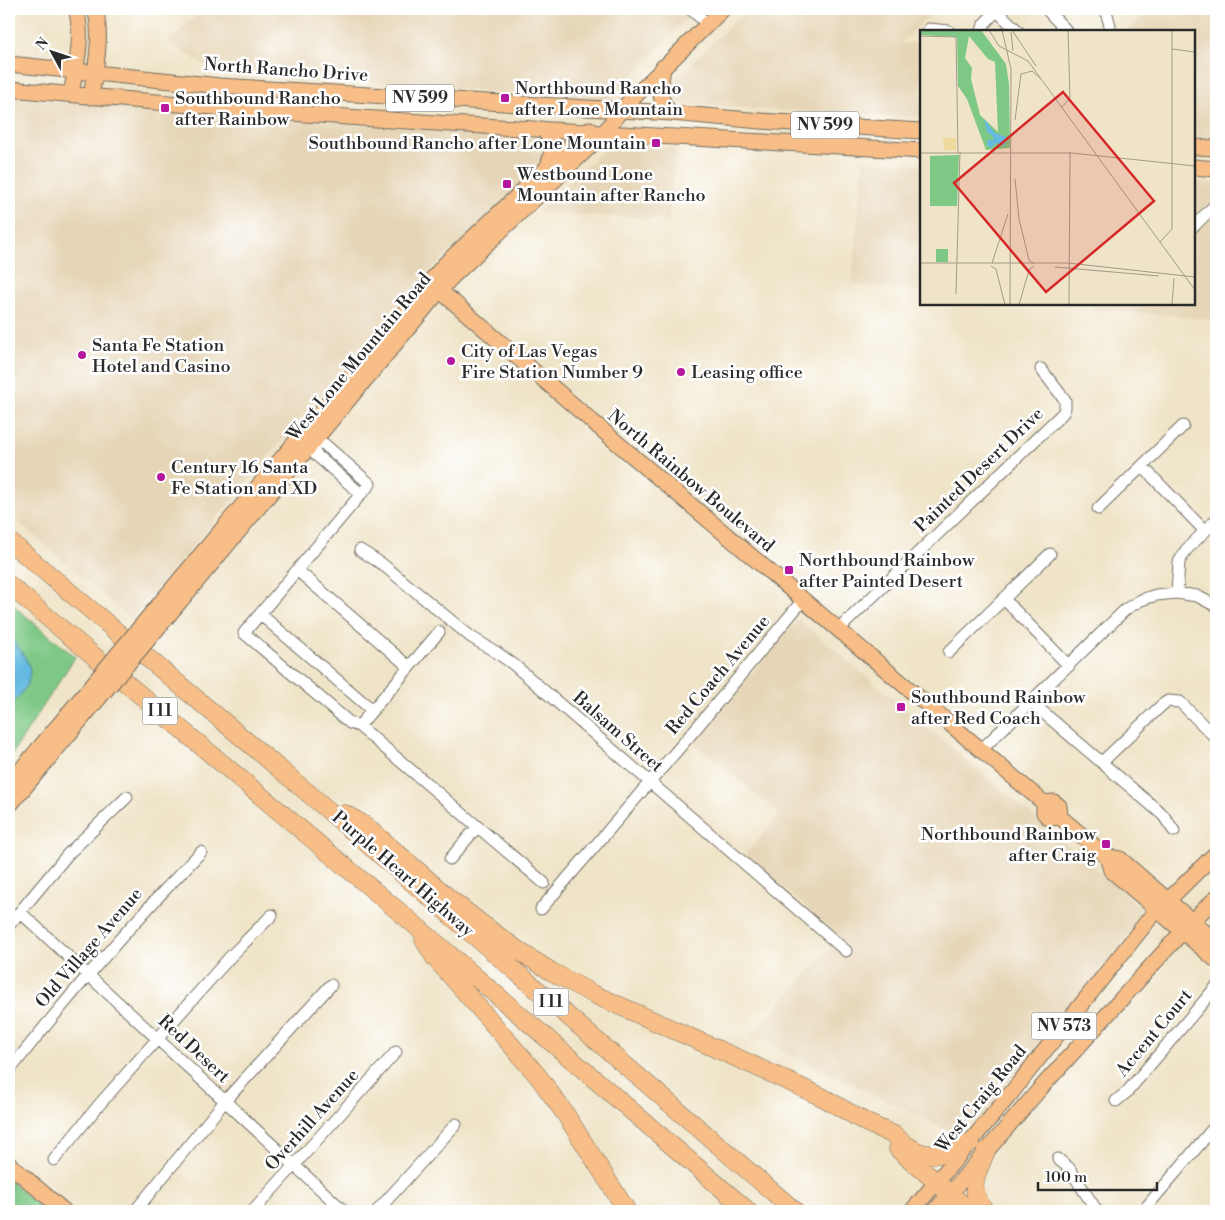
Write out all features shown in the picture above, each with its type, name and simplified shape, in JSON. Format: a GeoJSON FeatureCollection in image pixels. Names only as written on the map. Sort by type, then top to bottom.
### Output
{"type":"FeatureCollection","features":[{"type":"Feature","properties":{"kind":"highway","name":"Purple Heart Highway"},"geometry":{"type":"LineString","coordinates":[[9,541],[308,793],[795,1211]]}},
{"type":"Feature","properties":{"kind":"highway","name":"Purple Heart Highway"},"geometry":{"type":"LineString","coordinates":[[9,584],[415,925],[748,1211]]}},
{"type":"Feature","properties":{"kind":"highway"},"geometry":{"type":"LineString","coordinates":[[308,793],[366,826],[450,899],[519,951],[552,972],[593,994],[824,1098],[894,1135],[913,1150],[925,1154],[940,1154],[971,1142]]}},
{"type":"Feature","properties":{"kind":"highway"},"geometry":{"type":"LineString","coordinates":[[415,925],[435,958],[538,1076],[566,1115],[627,1211]]}},
{"type":"Feature","properties":{"kind":"highway"},"geometry":{"type":"LineString","coordinates":[[867,1122],[970,1211]]}},
{"type":"Feature","properties":{"kind":"highway"},"geometry":{"type":"LineString","coordinates":[[985,1211],[981,1207],[975,1192],[975,1184],[976,1174],[986,1151]]}},
{"type":"Feature","properties":{"kind":"main road"},"geometry":{"type":"LineString","coordinates":[[71,94],[80,34],[79,18],[76,9]]}},
{"type":"Feature","properties":{"kind":"main road"},"geometry":{"type":"LineString","coordinates":[[91,97],[98,51],[95,9]]}},
{"type":"Feature","properties":{"kind":"main road","name":"West Lone Mountain Road"},"geometry":{"type":"LineString","coordinates":[[9,806],[94,694],[435,286],[466,263],[604,133],[621,110],[722,9]]}},
{"type":"Feature","properties":{"kind":"main road","name":"North Rancho Drive"},"geometry":{"type":"LineString","coordinates":[[9,64],[220,86],[671,113],[761,121],[920,131]]}},
{"type":"Feature","properties":{"kind":"main road"},"geometry":{"type":"LineString","coordinates":[[663,68],[661,101],[671,113]]}},
{"type":"Feature","properties":{"kind":"main road","name":"NV 599"},"geometry":{"type":"LineString","coordinates":[[9,89],[364,118],[920,151]]}},
{"type":"Feature","properties":{"kind":"main road"},"geometry":{"type":"LineString","coordinates":[[364,118],[374,95]]}},
{"type":"Feature","properties":{"kind":"main road","name":"West Lone Mountain Road"},"geometry":{"type":"LineString","coordinates":[[435,286],[445,264],[548,166],[584,132],[621,110]]}},
{"type":"Feature","properties":{"kind":"main road"},"geometry":{"type":"LineString","coordinates":[[542,129],[551,139],[553,146],[548,166]]}},
{"type":"Feature","properties":{"kind":"main road"},"geometry":{"type":"LineString","coordinates":[[1195,147],[1216,148]]}},
{"type":"Feature","properties":{"kind":"main road"},"geometry":{"type":"LineString","coordinates":[[1195,167],[1216,168]]}},
{"type":"Feature","properties":{"kind":"main road","name":"North Rainbow Boulevard"},"geometry":{"type":"LineString","coordinates":[[435,286],[622,447],[1044,803],[1044,813],[1049,818],[1060,817],[1107,857],[1110,870],[1162,905],[1188,927],[1216,960]]}},
{"type":"Feature","properties":{"kind":"main road","name":"West Lone Mountain Road"},"geometry":{"type":"LineString","coordinates":[[9,784],[94,694]]}},
{"type":"Feature","properties":{"kind":"main road","name":"West Craig Road"},"geometry":{"type":"LineString","coordinates":[[935,1211],[943,1188],[971,1142],[1162,905],[1216,853]]}},
{"type":"Feature","properties":{"kind":"main road","name":"West Craig Road"},"geometry":{"type":"LineString","coordinates":[[912,1211],[943,1188],[986,1151],[1039,1090],[1216,898]]}},
{"type":"Feature","properties":{"kind":"main road","name":"North Rainbow Boulevard"},"geometry":{"type":"LineString","coordinates":[[1188,927],[1216,942]]}},
{"type":"Feature","properties":{"kind":"main road"},"geometry":{"type":"LineString","coordinates":[[9,1164],[64,1211]]}},
{"type":"Feature","properties":{"kind":"street"},"geometry":{"type":"LineString","coordinates":[[690,9],[707,23]]}},
{"type":"Feature","properties":{"kind":"street"},"geometry":{"type":"LineString","coordinates":[[982,30],[984,24],[997,9],[1017,30]]}},
{"type":"Feature","properties":{"kind":"street"},"geometry":{"type":"LineString","coordinates":[[1046,9],[1066,29]]}},
{"type":"Feature","properties":{"kind":"street"},"geometry":{"type":"LineString","coordinates":[[1103,9],[1106,11],[1110,26]]}},
{"type":"Feature","properties":{"kind":"street"},"geometry":{"type":"LineString","coordinates":[[929,29],[939,30]]}},
{"type":"Feature","properties":{"kind":"street"},"geometry":{"type":"LineString","coordinates":[[1195,225],[1216,204]]}},
{"type":"Feature","properties":{"kind":"street","name":"Painted Desert Drive"},"geometry":{"type":"LineString","coordinates":[[838,630],[1063,413],[1066,408],[1065,400],[1041,369]]}},
{"type":"Feature","properties":{"kind":"street"},"geometry":{"type":"LineString","coordinates":[[1098,509],[1183,426]]}},
{"type":"Feature","properties":{"kind":"street"},"geometry":{"type":"LineString","coordinates":[[307,438],[324,444],[370,484],[244,633],[350,724],[358,726],[544,883]]}},
{"type":"Feature","properties":{"kind":"street"},"geometry":{"type":"LineString","coordinates":[[307,438],[315,454],[361,494]]}},
{"type":"Feature","properties":{"kind":"street"},"geometry":{"type":"LineString","coordinates":[[1142,466],[1205,531]]}},
{"type":"Feature","properties":{"kind":"street"},"geometry":{"type":"LineString","coordinates":[[1177,593],[1180,562],[1186,550],[1216,520]]}},
{"type":"Feature","properties":{"kind":"street","name":"Balsam Street"},"geometry":{"type":"LineString","coordinates":[[360,550],[382,564],[470,637],[513,664],[846,951]]}},
{"type":"Feature","properties":{"kind":"street"},"geometry":{"type":"LineString","coordinates":[[949,652],[1050,554]]}},
{"type":"Feature","properties":{"kind":"street"},"geometry":{"type":"LineString","coordinates":[[297,570],[409,666]]}},
{"type":"Feature","properties":{"kind":"street"},"geometry":{"type":"LineString","coordinates":[[981,750],[1126,609],[1141,600],[1156,595],[1177,593],[1197,596],[1216,606]]}},
{"type":"Feature","properties":{"kind":"street"},"geometry":{"type":"LineString","coordinates":[[1004,599],[1069,666]]}},
{"type":"Feature","properties":{"kind":"street","name":"Red Coach Avenue"},"geometry":{"type":"LineString","coordinates":[[541,909],[803,600]]}},
{"type":"Feature","properties":{"kind":"street"},"geometry":{"type":"LineString","coordinates":[[260,614],[372,710]]}},
{"type":"Feature","properties":{"kind":"street"},"geometry":{"type":"LineString","coordinates":[[358,726],[439,632]]}},
{"type":"Feature","properties":{"kind":"street"},"geometry":{"type":"LineString","coordinates":[[1102,762],[1168,701],[1180,702],[1216,738]]}},
{"type":"Feature","properties":{"kind":"street"},"geometry":{"type":"LineString","coordinates":[[1031,702],[1163,815],[1174,831]]}},
{"type":"Feature","properties":{"kind":"street"},"geometry":{"type":"LineString","coordinates":[[9,925],[68,854],[127,797]]}},
{"type":"Feature","properties":{"kind":"street"},"geometry":{"type":"LineString","coordinates":[[450,859],[477,827]]}},
{"type":"Feature","properties":{"kind":"street","name":"Old Village Avenue"},"geometry":{"type":"LineString","coordinates":[[9,1071],[88,974],[201,852]]}},
{"type":"Feature","properties":{"kind":"street","name":"Red Desert"},"geometry":{"type":"LineString","coordinates":[[20,912],[344,1211]]}},
{"type":"Feature","properties":{"kind":"street"},"geometry":{"type":"LineString","coordinates":[[54,1160],[157,1039],[230,957],[272,915]]}},
{"type":"Feature","properties":{"kind":"street"},"geometry":{"type":"LineString","coordinates":[[136,1211],[225,1101],[331,985]]}},
{"type":"Feature","properties":{"kind":"street","name":"Accent Court"},"geometry":{"type":"LineString","coordinates":[[1116,1101],[1127,1092],[1216,987]]}},
{"type":"Feature","properties":{"kind":"street","name":"Overhill Avenue"},"geometry":{"type":"LineString","coordinates":[[253,1211],[396,1052]]}},
{"type":"Feature","properties":{"kind":"street"},"geometry":{"type":"LineString","coordinates":[[377,1211],[456,1124]]}},
{"type":"Feature","properties":{"kind":"street"},"geometry":{"type":"LineString","coordinates":[[1143,1211],[1216,1125]]}},
{"type":"Feature","properties":{"kind":"street"},"geometry":{"type":"LineString","coordinates":[[1058,1159],[1069,1168],[1097,1211]]}},
{"type":"Feature","properties":{"kind":"shaded area"},"geometry":{"type":"Polygon","coordinates":[[[203,9],[674,9],[687,18],[608,101],[209,68],[168,42],[203,9]]]}},
{"type":"Feature","properties":{"kind":"shaded area"},"geometry":{"type":"Polygon","coordinates":[[[748,9],[936,9],[901,43],[920,44],[920,119],[675,104],[667,94],[670,84],[748,9]]]}},
{"type":"Feature","properties":{"kind":"shaded area"},"geometry":{"type":"Polygon","coordinates":[[[1151,9],[1216,9],[1216,138],[1195,136],[1195,30],[1128,30],[1151,9]]]}},
{"type":"Feature","properties":{"kind":"shaded area"},"geometry":{"type":"Polygon","coordinates":[[[9,97],[543,138],[543,164],[411,289],[131,619],[9,514],[9,97]]]}},
{"type":"Feature","properties":{"kind":"shaded area"},"geometry":{"type":"Polygon","coordinates":[[[610,144],[676,149],[669,220],[538,212],[610,144]]]}},
{"type":"Feature","properties":{"kind":"shaded area"},"geometry":{"type":"Polygon","coordinates":[[[863,161],[920,164],[920,291],[852,284],[863,161]]]}},
{"type":"Feature","properties":{"kind":"shaded area"},"geometry":{"type":"Polygon","coordinates":[[[1195,181],[1216,182],[1216,320],[1058,305],[1195,305],[1195,181]]]}},
{"type":"Feature","properties":{"kind":"shaded area"},"geometry":{"type":"Polygon","coordinates":[[[798,619],[1147,912],[980,1121],[950,1131],[751,1036],[840,937],[745,855],[780,814],[694,743],[798,619]]]}},
{"type":"Feature","properties":{"kind":"green space"},"geometry":{"type":"Polygon","coordinates":[[[9,602],[75,657],[9,759],[9,602]]]}},
{"type":"Feature","properties":{"kind":"green space"},"geometry":{"type":"Polygon","coordinates":[[[9,1180],[45,1211],[9,1211],[9,1180]]]}},
{"type":"Feature","properties":{"kind":"water"},"geometry":{"type":"Polygon","coordinates":[[[9,637],[28,663],[30,672],[25,688],[9,704],[9,637]]]}},
{"type":"Feature","properties":{"kind":"place","name":"Northbound Rancho after Lone Mountain"},"geometry":{"type":"Point","coordinates":[505,98]}},
{"type":"Feature","properties":{"kind":"place","name":"Southbound Rancho after Rainbow"},"geometry":{"type":"Point","coordinates":[165,108]}},
{"type":"Feature","properties":{"kind":"place","name":"Southbound Rancho after Lone Mountain"},"geometry":{"type":"Point","coordinates":[656,143]}},
{"type":"Feature","properties":{"kind":"place","name":"Westbound Lone Mountain after Rancho"},"geometry":{"type":"Point","coordinates":[507,184]}},
{"type":"Feature","properties":{"kind":"place","name":"Santa Fe Station Hotel and Casino"},"geometry":{"type":"Point","coordinates":[82,355]}},
{"type":"Feature","properties":{"kind":"place","name":"City of Las Vegas Fire Station Number 9"},"geometry":{"type":"Point","coordinates":[451,361]}},
{"type":"Feature","properties":{"kind":"place","name":"Leasing office"},"geometry":{"type":"Point","coordinates":[681,372]}},
{"type":"Feature","properties":{"kind":"place","name":"Century 16 Santa Fe Station and XD"},"geometry":{"type":"Point","coordinates":[161,477]}},
{"type":"Feature","properties":{"kind":"place","name":"Northbound Rainbow after Painted Desert"},"geometry":{"type":"Point","coordinates":[789,570]}},
{"type":"Feature","properties":{"kind":"place","name":"Southbound Rainbow after Red Coach"},"geometry":{"type":"Point","coordinates":[901,707]}},
{"type":"Feature","properties":{"kind":"place","name":"Northbound Rainbow after Craig"},"geometry":{"type":"Point","coordinates":[1106,844]}}]}
